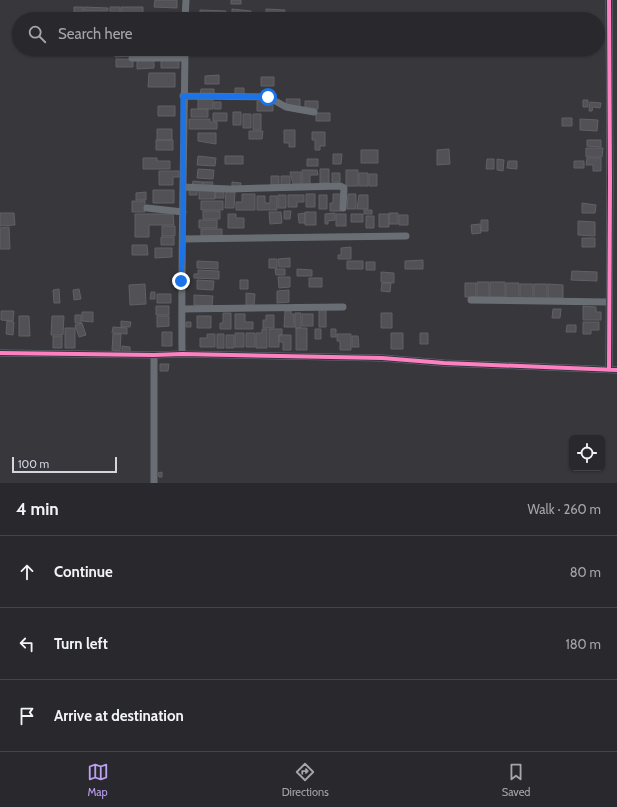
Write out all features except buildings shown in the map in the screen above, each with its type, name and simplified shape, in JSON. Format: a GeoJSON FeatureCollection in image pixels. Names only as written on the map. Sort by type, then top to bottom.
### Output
{"type":"FeatureCollection","features":[{"type":"Feature","properties":{"kind":"street"},"geometry":{"type":"LineString","coordinates":[[185,12],[186,0]]}},
{"type":"Feature","properties":{"kind":"street"},"geometry":{"type":"LineString","coordinates":[[609,0],[614,182],[614,247],[608,302],[609,370]]}},
{"type":"Feature","properties":{"kind":"street"},"geometry":{"type":"LineString","coordinates":[[132,58],[184,58],[182,354]]}},
{"type":"Feature","properties":{"kind":"street"},"geometry":{"type":"LineString","coordinates":[[183,96],[268,97],[286,107],[314,112]]}},
{"type":"Feature","properties":{"kind":"street"},"geometry":{"type":"LineString","coordinates":[[183,187],[230,189],[340,186],[344,188],[343,208]]}},
{"type":"Feature","properties":{"kind":"street"},"geometry":{"type":"LineString","coordinates":[[147,208],[183,212]]}},
{"type":"Feature","properties":{"kind":"street"},"geometry":{"type":"LineString","coordinates":[[183,239],[406,236]]}},
{"type":"Feature","properties":{"kind":"street"},"geometry":{"type":"LineString","coordinates":[[471,300],[608,302]]}},
{"type":"Feature","properties":{"kind":"street"},"geometry":{"type":"LineString","coordinates":[[182,309],[343,307]]}},
{"type":"Feature","properties":{"kind":"street"},"geometry":{"type":"LineString","coordinates":[[0,353],[182,354],[382,358],[444,363],[617,370]]}},
{"type":"Feature","properties":{"kind":"street"},"geometry":{"type":"LineString","coordinates":[[154,355],[154,483]]}},
{"type":"Feature","properties":{"kind":"cycle path"},"geometry":{"type":"LineString","coordinates":[[609,0],[609,370]]}},
{"type":"Feature","properties":{"kind":"cycle path"},"geometry":{"type":"LineString","coordinates":[[0,353],[182,354],[382,358],[444,363],[617,370]]}},
{"type":"Feature","properties":{"kind":"route"},"geometry":{"type":"LineString","coordinates":[[181,281],[183,239],[183,96],[268,97]]}}]}
